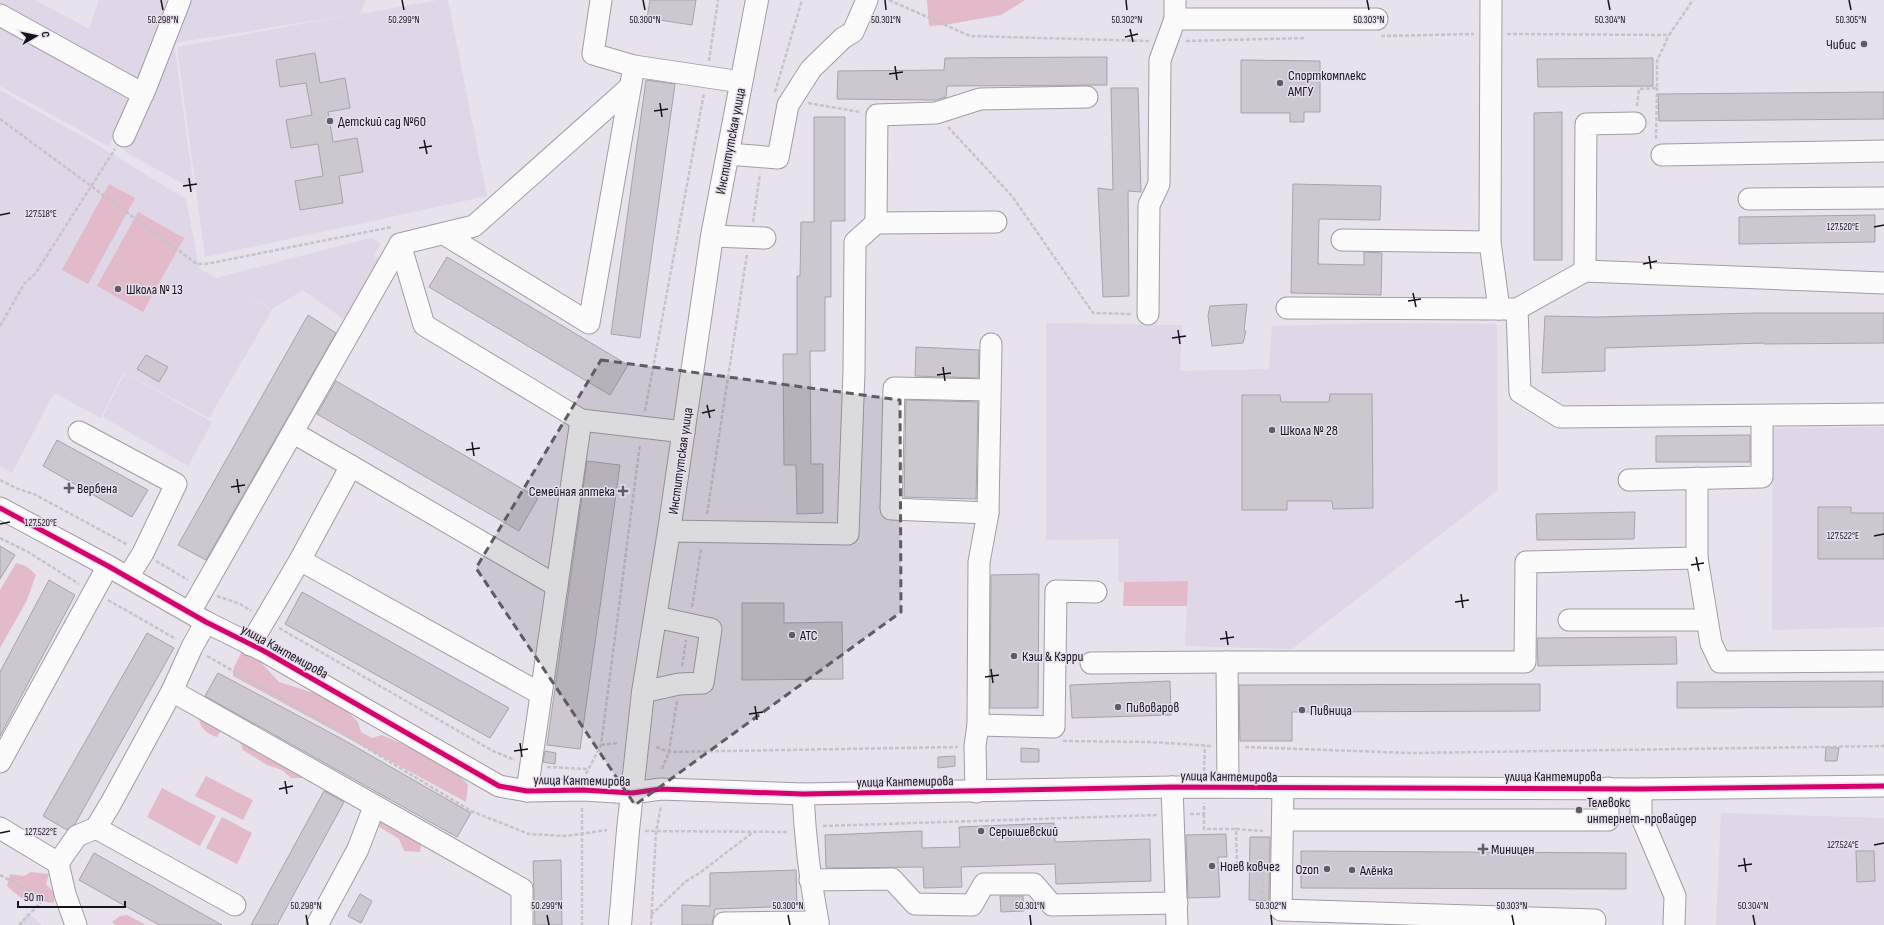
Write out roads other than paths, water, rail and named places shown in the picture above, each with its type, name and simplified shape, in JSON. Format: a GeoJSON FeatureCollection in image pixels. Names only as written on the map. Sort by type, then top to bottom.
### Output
{"type":"FeatureCollection","features":[{"type":"Feature","properties":{"kind":"main road","name":"Институтская улица"},"geometry":{"type":"LineString","coordinates":[[620,925],[632,794],[644,692],[684,432],[712,236],[757,0]]}},
{"type":"Feature","properties":{"kind":"street"},"geometry":{"type":"LineString","coordinates":[[124,136],[143,94],[180,0]]}},
{"type":"Feature","properties":{"kind":"street"},"geometry":{"type":"LineString","coordinates":[[601,0],[593,54],[634,66],[741,82]]}},
{"type":"Feature","properties":{"kind":"street"},"geometry":{"type":"LineString","coordinates":[[728,154],[778,158],[788,104],[782,99],[843,38],[854,32],[867,0]]}},
{"type":"Feature","properties":{"kind":"street"},"geometry":{"type":"LineString","coordinates":[[1491,0],[1490,242],[1508,309],[1520,392],[1560,417],[1884,414]]}},
{"type":"Feature","properties":{"kind":"street"},"geometry":{"type":"LineString","coordinates":[[1148,314],[1149,205],[1159,184],[1160,60],[1167,41],[1175,9],[1375,28]]}},
{"type":"Feature","properties":{"kind":"street"},"geometry":{"type":"LineString","coordinates":[[0,15],[143,94]]}},
{"type":"Feature","properties":{"kind":"street"},"geometry":{"type":"LineString","coordinates":[[444,234],[589,323],[634,66]]}},
{"type":"Feature","properties":{"kind":"street"},"geometry":{"type":"LineString","coordinates":[[399,235],[444,234],[474,226],[630,87]]}},
{"type":"Feature","properties":{"kind":"street"},"geometry":{"type":"LineString","coordinates":[[876,223],[877,115],[936,113],[980,98],[1087,97]]}},
{"type":"Feature","properties":{"kind":"street"},"geometry":{"type":"LineString","coordinates":[[1585,271],[1586,124],[1635,123]]}},
{"type":"Feature","properties":{"kind":"street"},"geometry":{"type":"LineString","coordinates":[[1662,155],[1884,151]]}},
{"type":"Feature","properties":{"kind":"street"},"geometry":{"type":"LineString","coordinates":[[1749,199],[1884,198]]}},
{"type":"Feature","properties":{"kind":"street"},"geometry":{"type":"LineString","coordinates":[[669,531],[704,533],[848,534],[854,371],[855,242],[876,223],[996,222]]}},
{"type":"Feature","properties":{"kind":"street"},"geometry":{"type":"LineString","coordinates":[[399,235],[424,325],[581,420],[684,432]]}},
{"type":"Feature","properties":{"kind":"street"},"geometry":{"type":"LineString","coordinates":[[58,863],[77,836],[96,828],[172,691],[192,647],[203,589],[399,235]]}},
{"type":"Feature","properties":{"kind":"street"},"geometry":{"type":"LineString","coordinates":[[712,236],[758,238]]}},
{"type":"Feature","properties":{"kind":"street"},"geometry":{"type":"LineString","coordinates":[[1342,240],[1490,242]]}},
{"type":"Feature","properties":{"kind":"street"},"geometry":{"type":"LineString","coordinates":[[1287,308],[1508,309],[1585,271],[1884,283]]}},
{"type":"Feature","properties":{"kind":"street"},"geometry":{"type":"LineString","coordinates":[[976,792],[975,746],[978,725],[979,562],[988,513],[991,344]]}},
{"type":"Feature","properties":{"kind":"street"},"geometry":{"type":"LineString","coordinates":[[988,513],[891,509],[894,388],[990,390]]}},
{"type":"Feature","properties":{"kind":"street"},"geometry":{"type":"LineString","coordinates":[[1629,480],[1762,477],[1762,416]]}},
{"type":"Feature","properties":{"kind":"street"},"geometry":{"type":"LineString","coordinates":[[527,791],[581,420]]}},
{"type":"Feature","properties":{"kind":"street"},"geometry":{"type":"LineString","coordinates":[[79,432],[176,484],[142,553],[128,577]]}},
{"type":"Feature","properties":{"kind":"street"},"geometry":{"type":"LineString","coordinates":[[299,436],[557,586]]}},
{"type":"Feature","properties":{"kind":"street"},"geometry":{"type":"LineString","coordinates":[[250,645],[300,560],[351,466]]}},
{"type":"Feature","properties":{"kind":"street"},"geometry":{"type":"LineString","coordinates":[[1697,478],[1697,558],[1711,643],[1720,662],[1884,662]]}},
{"type":"Feature","properties":{"kind":"street","name":"улица Кантемирова"},"geometry":{"type":"LineString","coordinates":[[0,508],[128,577],[499,786],[527,791],[583,790],[632,794],[661,789],[803,794],[976,792],[1172,787],[1641,789],[1884,786]]}},
{"type":"Feature","properties":{"kind":"street"},"geometry":{"type":"LineString","coordinates":[[1091,663],[1525,662],[1526,562],[1697,558]]}},
{"type":"Feature","properties":{"kind":"street"},"geometry":{"type":"LineString","coordinates":[[300,560],[541,694]]}},
{"type":"Feature","properties":{"kind":"street"},"geometry":{"type":"LineString","coordinates":[[0,762],[108,566]]}},
{"type":"Feature","properties":{"kind":"street"},"geometry":{"type":"LineString","coordinates":[[978,725],[1054,726],[1056,591],[1096,592]]}},
{"type":"Feature","properties":{"kind":"street"},"geometry":{"type":"LineString","coordinates":[[644,692],[679,684],[703,683],[711,629],[656,617]]}},
{"type":"Feature","properties":{"kind":"street"},"geometry":{"type":"LineString","coordinates":[[1569,620],[1706,620]]}},
{"type":"Feature","properties":{"kind":"street"},"geometry":{"type":"LineString","coordinates":[[1227,662],[1228,787]]}},
{"type":"Feature","properties":{"kind":"street"},"geometry":{"type":"LineString","coordinates":[[172,691],[522,889],[522,925]]}},
{"type":"Feature","properties":{"kind":"street"},"geometry":{"type":"LineString","coordinates":[[1172,787],[1177,925]]}},
{"type":"Feature","properties":{"kind":"street"},"geometry":{"type":"LineString","coordinates":[[1283,788],[1281,910],[1379,919],[1594,920],[1594,925]]}},
{"type":"Feature","properties":{"kind":"street"},"geometry":{"type":"LineString","coordinates":[[1283,820],[1608,820],[1608,788]]}},
{"type":"Feature","properties":{"kind":"street"},"geometry":{"type":"LineString","coordinates":[[1641,789],[1641,816],[1675,896],[1674,925]]}},
{"type":"Feature","properties":{"kind":"street"},"geometry":{"type":"LineString","coordinates":[[724,925],[724,923],[818,924],[810,880],[803,794]]}},
{"type":"Feature","properties":{"kind":"street"},"geometry":{"type":"LineString","coordinates":[[317,925],[358,850],[374,806]]}},
{"type":"Feature","properties":{"kind":"street"},"geometry":{"type":"LineString","coordinates":[[0,828],[58,863],[65,894],[74,921]]}},
{"type":"Feature","properties":{"kind":"street"},"geometry":{"type":"LineString","coordinates":[[96,828],[235,905]]}},
{"type":"Feature","properties":{"kind":"street"},"geometry":{"type":"LineString","coordinates":[[810,880],[892,879],[915,904],[972,905],[984,884],[1034,884],[1052,905],[1177,903]]}},
{"type":"Feature","properties":{"kind":"place","name":"Чибис"},"geometry":{"type":"Point","coordinates":[1864,44]}},
{"type":"Feature","properties":{"kind":"place","name":"Спорткомплекс АМГУ"},"geometry":{"type":"Point","coordinates":[1280,83]}},
{"type":"Feature","properties":{"kind":"place","name":"Детский сад №60"},"geometry":{"type":"Point","coordinates":[330,121]}},
{"type":"Feature","properties":{"kind":"place","name":"Школа № 13"},"geometry":{"type":"Point","coordinates":[118,289]}},
{"type":"Feature","properties":{"kind":"place","name":"Школа № 28"},"geometry":{"type":"Point","coordinates":[1272,430]}},
{"type":"Feature","properties":{"kind":"place","name":"Вербена"},"geometry":{"type":"Point","coordinates":[69,488]}},
{"type":"Feature","properties":{"kind":"place","name":"Семейная аптека"},"geometry":{"type":"Point","coordinates":[623,491]}},
{"type":"Feature","properties":{"kind":"place","name":"АТС"},"geometry":{"type":"Point","coordinates":[792,635]}},
{"type":"Feature","properties":{"kind":"place","name":"Кэш & Кэрри"},"geometry":{"type":"Point","coordinates":[1014,656]}},
{"type":"Feature","properties":{"kind":"place","name":"Пивоваров"},"geometry":{"type":"Point","coordinates":[1118,707]}},
{"type":"Feature","properties":{"kind":"place","name":"Пивница"},"geometry":{"type":"Point","coordinates":[1302,710]}},
{"type":"Feature","properties":{"kind":"place","name":"Телевокс интернет-провайдер"},"geometry":{"type":"Point","coordinates":[1579,810]}},
{"type":"Feature","properties":{"kind":"place","name":"Серышевский"},"geometry":{"type":"Point","coordinates":[981,831]}},
{"type":"Feature","properties":{"kind":"place","name":"Миницен"},"geometry":{"type":"Point","coordinates":[1483,849]}},
{"type":"Feature","properties":{"kind":"place","name":"Ноев ковчег"},"geometry":{"type":"Point","coordinates":[1212,866]}},
{"type":"Feature","properties":{"kind":"place","name":"Ozon"},"geometry":{"type":"Point","coordinates":[1327,869]}},
{"type":"Feature","properties":{"kind":"place","name":"Алёнка"},"geometry":{"type":"Point","coordinates":[1352,870]}}]}
